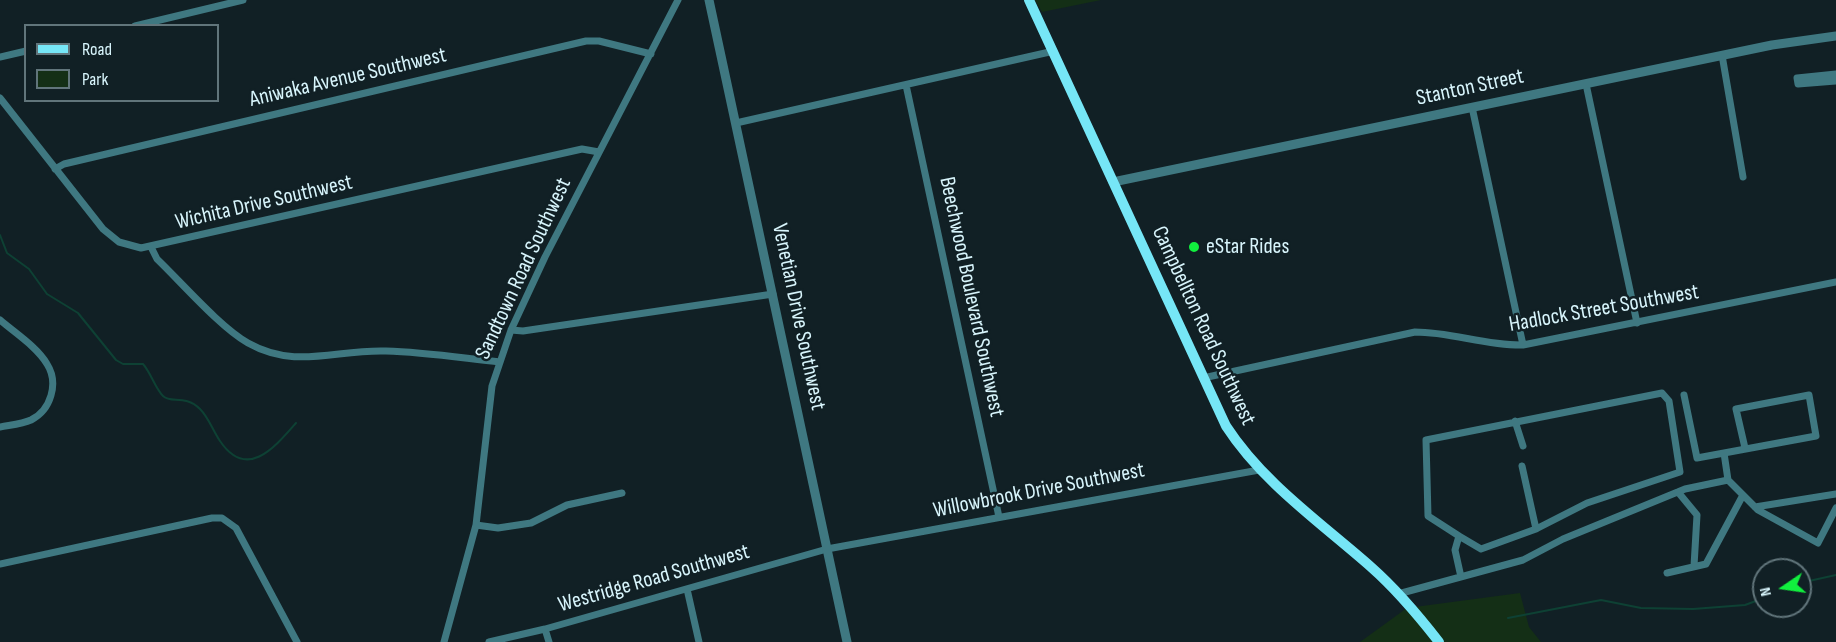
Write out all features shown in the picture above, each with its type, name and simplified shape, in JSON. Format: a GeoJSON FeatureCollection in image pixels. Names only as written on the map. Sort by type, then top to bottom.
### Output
{"type":"FeatureCollection","features":[{"type":"Feature","properties":{"kind":"main road","name":"Campbellton Road Southwest"},"geometry":{"type":"LineString","coordinates":[[1029,0],[1226,426],[1259,470],[1398,594],[1439,642]]}},
{"type":"Feature","properties":{"kind":"street"},"geometry":{"type":"LineString","coordinates":[[143,24],[243,0]]}},
{"type":"Feature","properties":{"kind":"street","name":"Sandtown Road Southwest"},"geometry":{"type":"LineString","coordinates":[[444,642],[476,525],[488,405],[511,330],[599,152],[678,0]]}},
{"type":"Feature","properties":{"kind":"street","name":"Venetian Drive Southwest"},"geometry":{"type":"LineString","coordinates":[[710,0],[847,642]]}},
{"type":"Feature","properties":{"kind":"street","name":"Stanton Street"},"geometry":{"type":"LineString","coordinates":[[1113,182],[1722,55],[1836,36]]}},
{"type":"Feature","properties":{"kind":"street","name":"Aniwaka Avenue Southwest"},"geometry":{"type":"LineString","coordinates":[[56,169],[64,164],[586,41],[599,41],[651,54]]}},
{"type":"Feature","properties":{"kind":"street"},"geometry":{"type":"LineString","coordinates":[[0,57],[24,51]]}},
{"type":"Feature","properties":{"kind":"street"},"geometry":{"type":"LineString","coordinates":[[736,123],[1054,51]]}},
{"type":"Feature","properties":{"kind":"street"},"geometry":{"type":"LineString","coordinates":[[1722,55],[1743,177]]}},
{"type":"Feature","properties":{"kind":"street"},"geometry":{"type":"LineString","coordinates":[[1836,74],[1797,78],[1798,84],[1836,81]]}},
{"type":"Feature","properties":{"kind":"street"},"geometry":{"type":"LineString","coordinates":[[1586,84],[1637,323]]}},
{"type":"Feature","properties":{"kind":"street","name":"Beechwood Boulevard Southwest"},"geometry":{"type":"LineString","coordinates":[[906,85],[999,517]]}},
{"type":"Feature","properties":{"kind":"street","name":"Wichita Drive Southwest"},"geometry":{"type":"LineString","coordinates":[[0,98],[110,236],[129,246],[151,247],[582,149],[599,152]]}},
{"type":"Feature","properties":{"kind":"street"},"geometry":{"type":"LineString","coordinates":[[1472,107],[1523,345]]}},
{"type":"Feature","properties":{"kind":"street"},"geometry":{"type":"LineString","coordinates":[[151,247],[157,259],[227,328],[247,342],[269,352],[309,358],[385,350],[500,362]]}},
{"type":"Feature","properties":{"kind":"street","name":"Hadlock Street Southwest"},"geometry":{"type":"LineString","coordinates":[[1203,378],[1415,332],[1442,332],[1493,344],[1523,345],[1836,282]]}},
{"type":"Feature","properties":{"kind":"street"},"geometry":{"type":"LineString","coordinates":[[511,330],[523,331],[773,294]]}},
{"type":"Feature","properties":{"kind":"street"},"geometry":{"type":"LineString","coordinates":[[0,320],[48,365],[53,389],[49,403],[41,414],[30,421],[0,428]]}},
{"type":"Feature","properties":{"kind":"street"},"geometry":{"type":"LineString","coordinates":[[1662,393],[1669,401],[1680,472],[1587,503],[1536,529],[1481,549],[1428,516],[1426,440],[1662,393]]}},
{"type":"Feature","properties":{"kind":"street"},"geometry":{"type":"LineString","coordinates":[[1684,395],[1697,458],[1816,436],[1809,395],[1736,409],[1745,448]]}},
{"type":"Feature","properties":{"kind":"street"},"geometry":{"type":"LineString","coordinates":[[1515,421],[1522,446]]}},
{"type":"Feature","properties":{"kind":"street"},"geometry":{"type":"LineString","coordinates":[[1724,453],[1728,480],[1755,507],[1818,543],[1836,508]]}},
{"type":"Feature","properties":{"kind":"street"},"geometry":{"type":"LineString","coordinates":[[1522,466],[1536,529]]}},
{"type":"Feature","properties":{"kind":"street","name":"Willowbrook Drive Southwest"},"geometry":{"type":"LineString","coordinates":[[827,549],[1259,470]]}},
{"type":"Feature","properties":{"kind":"street"},"geometry":{"type":"LineString","coordinates":[[1398,594],[1523,560],[1563,539],[1678,492],[1728,480]]}},
{"type":"Feature","properties":{"kind":"street"},"geometry":{"type":"LineString","coordinates":[[1678,492],[1697,515],[1694,567]]}},
{"type":"Feature","properties":{"kind":"street"},"geometry":{"type":"LineString","coordinates":[[476,525],[498,528],[531,523],[567,505],[622,493]]}},
{"type":"Feature","properties":{"kind":"street"},"geometry":{"type":"LineString","coordinates":[[1755,507],[1836,494]]}},
{"type":"Feature","properties":{"kind":"street"},"geometry":{"type":"LineString","coordinates":[[1667,573],[1706,564],[1743,495]]}},
{"type":"Feature","properties":{"kind":"street"},"geometry":{"type":"LineString","coordinates":[[0,564],[212,518],[222,518],[236,528],[297,642]]}},
{"type":"Feature","properties":{"kind":"street"},"geometry":{"type":"LineString","coordinates":[[1459,536],[1455,550],[1461,577]]}},
{"type":"Feature","properties":{"kind":"street","name":"Westridge Road Southwest"},"geometry":{"type":"LineString","coordinates":[[489,642],[545,629],[827,549]]}},
{"type":"Feature","properties":{"kind":"street"},"geometry":{"type":"LineString","coordinates":[[687,589],[699,642]]}},
{"type":"Feature","properties":{"kind":"street"},"geometry":{"type":"LineString","coordinates":[[545,629],[549,642]]}},
{"type":"Feature","properties":{"kind":"green space"},"geometry":{"type":"Polygon","coordinates":[[[1035,0],[1101,0],[1042,12],[1035,0]]]}},
{"type":"Feature","properties":{"kind":"green space"},"geometry":{"type":"Polygon","coordinates":[[[1520,593],[1529,627],[1541,642],[1360,642],[1407,608],[1520,593]]]}},
{"type":"Feature","properties":{"kind":"waterway"},"geometry":{"type":"LineString","coordinates":[[0,235],[7,253],[29,269],[47,294],[78,313],[116,360],[123,364],[143,364],[163,396],[184,400],[200,409],[230,453],[240,458],[250,459],[260,456],[279,442],[296,423]]}},
{"type":"Feature","properties":{"kind":"waterway"},"geometry":{"type":"LineString","coordinates":[[1812,580],[1836,575]]}},
{"type":"Feature","properties":{"kind":"waterway"},"geometry":{"type":"LineString","coordinates":[[1508,618],[1601,600],[1641,608],[1693,609],[1752,602]]}},
{"type":"Feature","properties":{"kind":"place","name":"eStar Rides"},"geometry":{"type":"Point","coordinates":[1194,247]}}]}
